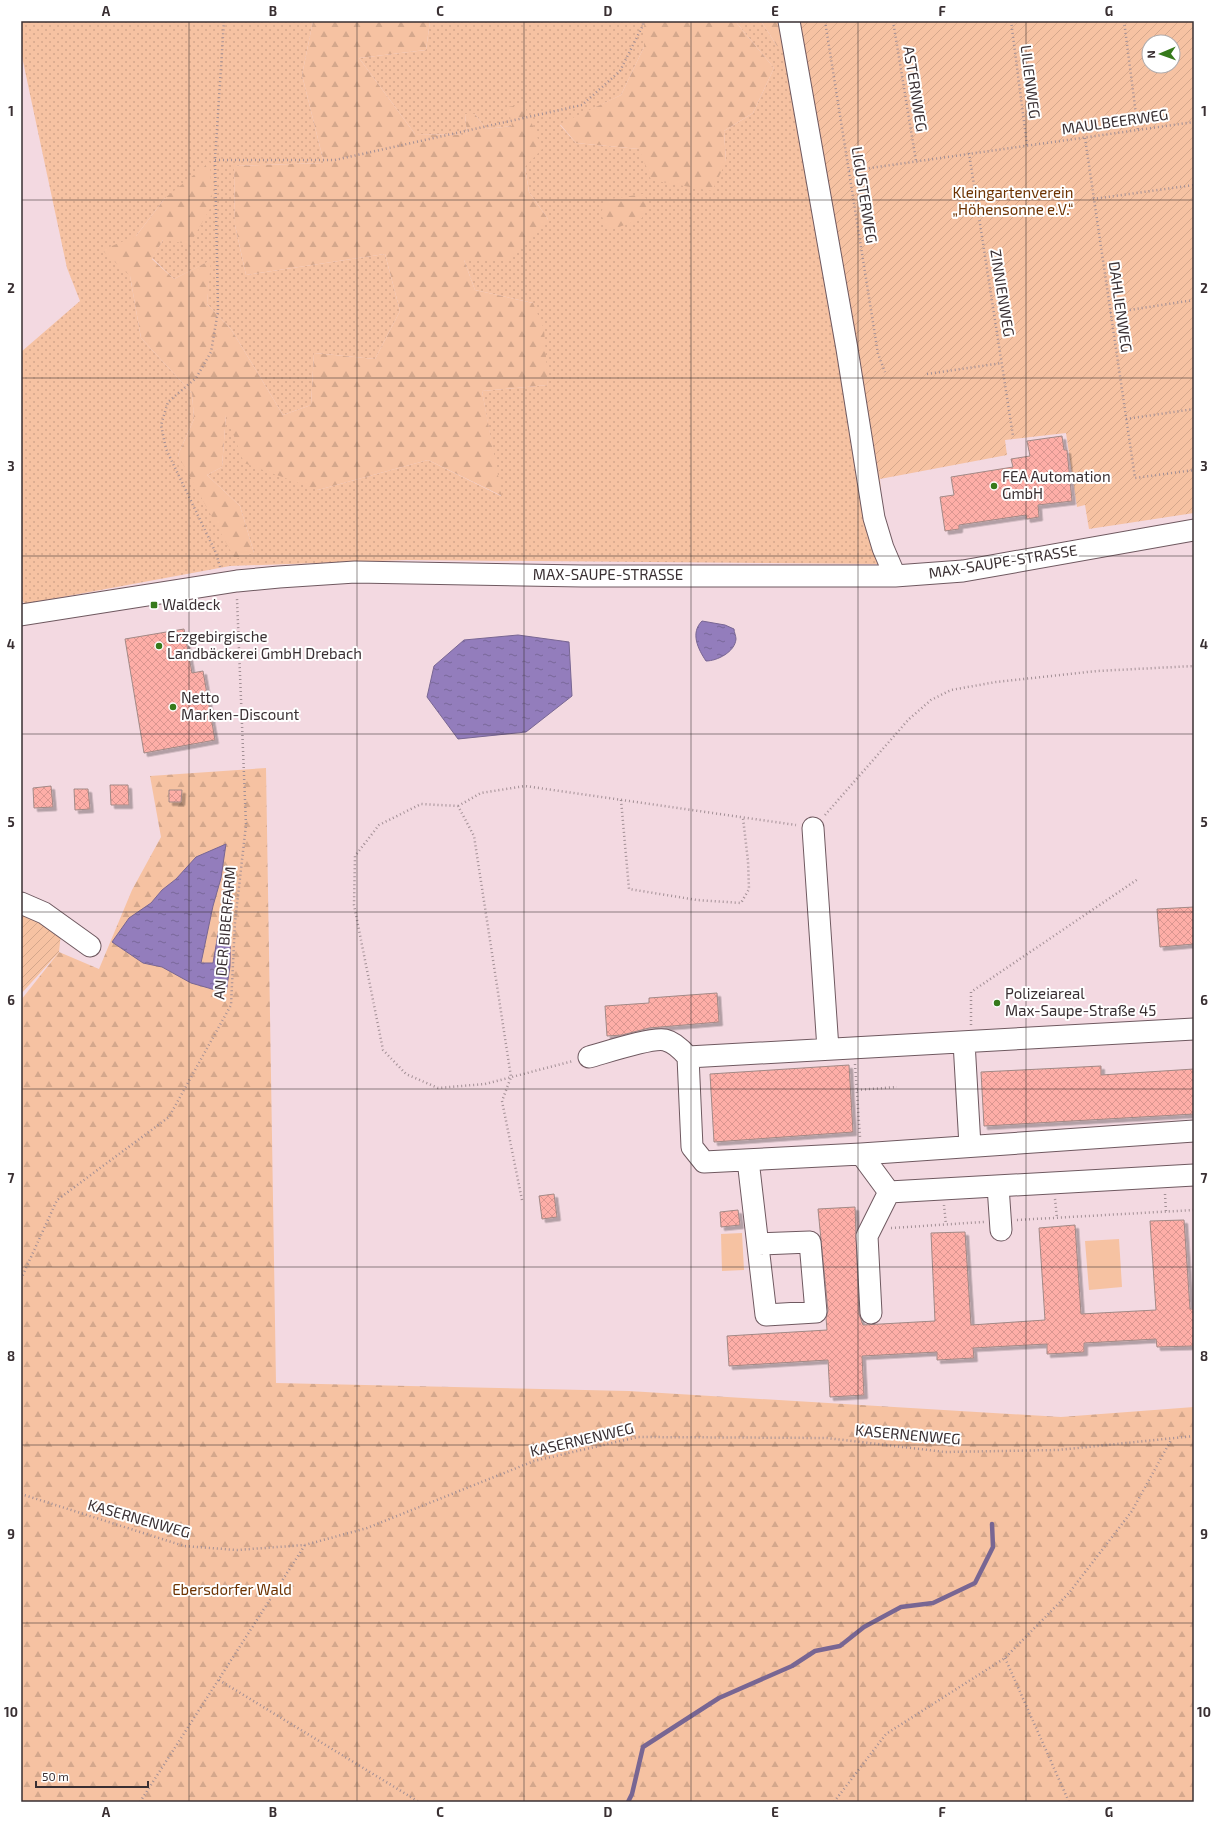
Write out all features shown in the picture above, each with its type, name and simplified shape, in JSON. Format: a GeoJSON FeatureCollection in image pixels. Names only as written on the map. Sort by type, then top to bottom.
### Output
{"type":"FeatureCollection","features":[{"type":"Feature","properties":{"kind":"street"},"geometry":{"type":"LineString","coordinates":[[789,21],[845,341],[874,518],[883,548],[896,576]]}},
{"type":"Feature","properties":{"kind":"street","name":"MAX-SAUPE-STRASSE"},"geometry":{"type":"LineString","coordinates":[[21,615],[231,582],[355,572],[582,576],[896,576],[963,571],[1194,530]]}},
{"type":"Feature","properties":{"kind":"street"},"geometry":{"type":"LineString","coordinates":[[814,828],[828,1049]]}},
{"type":"Feature","properties":{"kind":"street"},"geometry":{"type":"LineString","coordinates":[[21,903],[44,913],[90,946]]}},
{"type":"Feature","properties":{"kind":"street"},"geometry":{"type":"LineString","coordinates":[[688,1057],[1194,1029]]}},
{"type":"Feature","properties":{"kind":"street"},"geometry":{"type":"LineString","coordinates":[[589,1057],[643,1043],[665,1040],[681,1049],[688,1057],[692,1147],[704,1162],[861,1154],[1194,1131]]}},
{"type":"Feature","properties":{"kind":"street"},"geometry":{"type":"LineString","coordinates":[[964,1042],[970,1146]]}},
{"type":"Feature","properties":{"kind":"street"},"geometry":{"type":"LineString","coordinates":[[861,1154],[889,1192]]}},
{"type":"Feature","properties":{"kind":"street"},"geometry":{"type":"LineString","coordinates":[[748,1160],[759,1244]]}},
{"type":"Feature","properties":{"kind":"street"},"geometry":{"type":"LineString","coordinates":[[889,1192],[1194,1175]]}},
{"type":"Feature","properties":{"kind":"street"},"geometry":{"type":"LineString","coordinates":[[998,1186],[1001,1226]]}},
{"type":"Feature","properties":{"kind":"street"},"geometry":{"type":"LineString","coordinates":[[871,1313],[867,1236],[889,1192]]}},
{"type":"Feature","properties":{"kind":"path","name":"AN DER BIBERFARM"},"geometry":{"type":"LineString","coordinates":[[21,1279],[57,1200],[169,1117],[231,1005],[235,922],[246,825],[231,582],[166,449],[161,425],[168,402],[196,378],[211,352],[218,311],[215,160],[224,21]]}},
{"type":"Feature","properties":{"kind":"path"},"geometry":{"type":"LineString","coordinates":[[215,160],[336,160],[582,104],[620,71],[643,25],[643,21]]}},
{"type":"Feature","properties":{"kind":"path","name":"LIGUSTERWEG"},"geometry":{"type":"LineString","coordinates":[[825,21],[878,354],[885,372]]}},
{"type":"Feature","properties":{"kind":"path","name":"ASTERNWEG"},"geometry":{"type":"LineString","coordinates":[[893,21],[916,161]]}},
{"type":"Feature","properties":{"kind":"path","name":"LILIENWEG"},"geometry":{"type":"LineString","coordinates":[[1011,21],[1027,145]]}},
{"type":"Feature","properties":{"kind":"path"},"geometry":{"type":"LineString","coordinates":[[1124,21],[1138,130]]}},
{"type":"Feature","properties":{"kind":"path","name":"MAULBEERWEG"},"geometry":{"type":"LineString","coordinates":[[849,171],[1194,122]]}},
{"type":"Feature","properties":{"kind":"path","name":"DAHLIENWEG"},"geometry":{"type":"LineString","coordinates":[[1085,138],[1135,478],[1194,470]]}},
{"type":"Feature","properties":{"kind":"path","name":"ZINNIENWEG"},"geometry":{"type":"LineString","coordinates":[[969,153],[1013,436]]}},
{"type":"Feature","properties":{"kind":"path"},"geometry":{"type":"LineString","coordinates":[[1093,199],[1194,185]]}},
{"type":"Feature","properties":{"kind":"path"},"geometry":{"type":"LineString","coordinates":[[1110,313],[1194,300]]}},
{"type":"Feature","properties":{"kind":"path"},"geometry":{"type":"LineString","coordinates":[[927,374],[1002,364]]}},
{"type":"Feature","properties":{"kind":"path"},"geometry":{"type":"LineString","coordinates":[[1126,418],[1194,409]]}},
{"type":"Feature","properties":{"kind":"path"},"geometry":{"type":"LineString","coordinates":[[589,1057],[485,1084],[438,1088],[406,1074],[383,1050],[354,905],[355,856],[379,825],[421,804],[458,806],[481,793],[525,786],[814,828],[909,719],[931,700],[951,690],[996,682],[1097,671],[1194,666]]}},
{"type":"Feature","properties":{"kind":"path"},"geometry":{"type":"LineString","coordinates":[[621,800],[629,888],[697,900],[741,903],[749,889],[748,861],[743,818]]}},
{"type":"Feature","properties":{"kind":"path"},"geometry":{"type":"LineString","coordinates":[[458,806],[474,836],[511,1077],[502,1101],[522,1200]]}},
{"type":"Feature","properties":{"kind":"path"},"geometry":{"type":"LineString","coordinates":[[970,1010],[971,992],[1138,879]]}},
{"type":"Feature","properties":{"kind":"path"},"geometry":{"type":"LineString","coordinates":[[854,1047],[861,1154]]}},
{"type":"Feature","properties":{"kind":"path"},"geometry":{"type":"LineString","coordinates":[[857,1090],[897,1087]]}},
{"type":"Feature","properties":{"kind":"path"},"geometry":{"type":"LineString","coordinates":[[872,1224],[883,1228],[1001,1226],[1194,1210]]}},
{"type":"Feature","properties":{"kind":"path","name":"KASERNENWEG"},"geometry":{"type":"LineString","coordinates":[[21,1494],[184,1546],[238,1550],[305,1545],[367,1528],[534,1461],[638,1437],[826,1438],[945,1452],[1058,1450],[1194,1436]]}},
{"type":"Feature","properties":{"kind":"path"},"geometry":{"type":"LineString","coordinates":[[834,1802],[886,1734],[1006,1658],[1069,1593],[1132,1511],[1171,1439]]}},
{"type":"Feature","properties":{"kind":"path"},"geometry":{"type":"LineString","coordinates":[[140,1802],[305,1545]]}},
{"type":"Feature","properties":{"kind":"path"},"geometry":{"type":"LineString","coordinates":[[1006,1658],[1069,1802]]}},
{"type":"Feature","properties":{"kind":"path"},"geometry":{"type":"LineString","coordinates":[[219,1680],[419,1802]]}},
{"type":"Feature","properties":{"kind":"green space"},"geometry":{"type":"Polygon","coordinates":[[[21,21],[313,21],[302,75],[324,163],[234,166],[235,225],[246,275],[385,254],[400,311],[375,359],[314,353],[311,405],[283,415],[231,329],[207,304],[210,261],[174,279],[152,258],[163,240],[165,198],[136,236],[130,276],[141,338],[192,393],[194,419],[178,455],[254,553],[240,506],[207,475],[222,467],[226,414],[318,490],[428,460],[501,496],[482,391],[548,385],[533,303],[475,290],[464,260],[548,219],[529,192],[525,167],[512,126],[486,129],[475,114],[465,114],[467,135],[415,134],[359,58],[426,50],[430,21],[644,21],[644,47],[621,95],[560,125],[576,143],[639,149],[726,162],[724,131],[753,113],[774,68],[735,21],[761,21],[777,46],[795,21],[880,479],[885,562],[877,564],[407,560],[230,566],[25,604],[21,599],[21,352],[80,301],[67,268],[21,52],[21,21]]]}},
{"type":"Feature","properties":{"kind":"green space"},"geometry":{"type":"Polygon","coordinates":[[[313,21],[430,21],[426,50],[359,58],[415,134],[467,135],[465,114],[475,114],[486,129],[512,126],[508,107],[524,104],[542,149],[525,167],[529,192],[548,219],[507,260],[464,260],[475,290],[533,303],[544,329],[548,385],[482,391],[502,496],[428,460],[318,490],[244,463],[226,415],[222,467],[207,475],[240,506],[254,553],[235,559],[178,455],[194,419],[192,393],[141,338],[130,276],[102,250],[136,236],[165,198],[210,162],[212,205],[190,244],[163,240],[152,259],[174,279],[211,260],[207,304],[231,329],[283,415],[311,405],[314,353],[375,359],[400,311],[385,254],[246,275],[235,225],[234,166],[324,163],[302,75],[313,21]]]}},
{"type":"Feature","properties":{"kind":"green space"},"geometry":{"type":"Polygon","coordinates":[[[644,21],[735,21],[774,68],[753,113],[724,131],[726,162],[712,191],[651,180],[639,149],[576,143],[560,124],[621,95],[644,47],[644,21]]]}},
{"type":"Feature","properties":{"kind":"green space"},"geometry":{"type":"Polygon","coordinates":[[[761,21],[780,21],[786,48],[777,46],[761,21]]]}},
{"type":"Feature","properties":{"kind":"green space","name":"Kleingartenverein „Höhensonne e.V.“"},"geometry":{"type":"Polygon","coordinates":[[[795,21],[1194,21],[1194,513],[1089,529],[1085,505],[1077,507],[1066,433],[1005,440],[1007,455],[880,479],[795,21]]]}},
{"type":"Feature","properties":{"kind":"green space"},"geometry":{"type":"Polygon","coordinates":[[[643,194],[650,205],[641,219],[608,231],[601,214],[605,200],[643,194]]]}},
{"type":"Feature","properties":{"kind":"green space","name":"Ebersdorfer Wald"},"geometry":{"type":"Polygon","coordinates":[[[266,768],[276,1383],[629,1391],[1061,1417],[1194,1407],[1194,1802],[21,1802],[21,1000],[59,952],[99,969],[132,890],[161,837],[150,776],[266,768]]]}},
{"type":"Feature","properties":{"kind":"green space"},"geometry":{"type":"Polygon","coordinates":[[[21,908],[61,933],[59,952],[21,994],[21,908]]]}},
{"type":"Feature","properties":{"kind":"green space"},"geometry":{"type":"Polygon","coordinates":[[[742,1233],[744,1270],[722,1271],[721,1234],[742,1233]]]}},
{"type":"Feature","properties":{"kind":"green space"},"geometry":{"type":"Polygon","coordinates":[[[1119,1239],[1122,1287],[1089,1290],[1085,1241],[1119,1239]]]}},
{"type":"Feature","properties":{"kind":"water"},"geometry":{"type":"Polygon","coordinates":[[[702,621],[725,625],[734,629],[736,639],[735,644],[729,652],[710,661],[706,661],[696,641],[696,631],[702,621]]]}},
{"type":"Feature","properties":{"kind":"water"},"geometry":{"type":"Polygon","coordinates":[[[518,635],[569,642],[572,696],[526,732],[458,739],[427,697],[434,666],[464,640],[518,635]]]}},
{"type":"Feature","properties":{"kind":"water"},"geometry":{"type":"Polygon","coordinates":[[[226,844],[221,878],[213,906],[201,963],[213,963],[227,882],[231,876],[230,966],[226,993],[191,983],[162,967],[143,963],[112,942],[129,918],[151,903],[162,890],[176,879],[196,857],[226,844]]]}},
{"type":"Feature","properties":{"kind":"building","name":"FEA Automation GmbH"},"geometry":{"type":"Polygon","coordinates":[[[1062,436],[1064,450],[1067,450],[1072,501],[1038,505],[1039,517],[1027,519],[1026,515],[959,525],[959,529],[945,531],[940,497],[954,495],[951,477],[1013,467],[1011,459],[1030,456],[1027,441],[1062,436]]]}},
{"type":"Feature","properties":{"kind":"building","name":"Netto Marken-Discount"},"geometry":{"type":"Polygon","coordinates":[[[184,629],[192,673],[203,671],[215,740],[144,753],[125,639],[184,629]]]}},
{"type":"Feature","properties":{"kind":"building"},"geometry":{"type":"Polygon","coordinates":[[[110,785],[128,785],[129,805],[111,805],[110,785]]]}},
{"type":"Feature","properties":{"kind":"building"},"geometry":{"type":"Polygon","coordinates":[[[51,786],[53,807],[34,808],[33,788],[51,786]]]}},
{"type":"Feature","properties":{"kind":"building"},"geometry":{"type":"Polygon","coordinates":[[[74,789],[88,789],[90,809],[75,810],[74,789]]]}},
{"type":"Feature","properties":{"kind":"building"},"geometry":{"type":"Polygon","coordinates":[[[169,790],[182,790],[181,802],[169,802],[169,790]]]}},
{"type":"Feature","properties":{"kind":"building"},"geometry":{"type":"Polygon","coordinates":[[[1194,907],[1194,944],[1160,947],[1157,909],[1194,907]]]}},
{"type":"Feature","properties":{"kind":"building"},"geometry":{"type":"Polygon","coordinates":[[[717,993],[719,1022],[649,1028],[622,1035],[607,1036],[605,1006],[649,1003],[649,998],[717,993]]]}},
{"type":"Feature","properties":{"kind":"building"},"geometry":{"type":"Polygon","coordinates":[[[849,1065],[853,1132],[714,1142],[710,1074],[849,1065]]]}},
{"type":"Feature","properties":{"kind":"building"},"geometry":{"type":"Polygon","coordinates":[[[1101,1066],[1101,1075],[1194,1069],[1194,1114],[984,1126],[981,1072],[1101,1066]]]}},
{"type":"Feature","properties":{"kind":"building"},"geometry":{"type":"Polygon","coordinates":[[[554,1194],[557,1217],[542,1219],[539,1196],[554,1194]]]}},
{"type":"Feature","properties":{"kind":"building"},"geometry":{"type":"Polygon","coordinates":[[[855,1207],[859,1314],[863,1325],[935,1321],[931,1233],[965,1232],[971,1325],[1045,1320],[1039,1228],[1075,1225],[1081,1314],[1156,1310],[1150,1221],[1184,1220],[1190,1309],[1194,1309],[1193,1346],[1157,1347],[1156,1339],[1084,1343],[1084,1352],[1047,1354],[1047,1344],[973,1348],[974,1358],[937,1360],[937,1352],[862,1356],[864,1395],[830,1397],[828,1360],[729,1366],[727,1336],[827,1330],[826,1318],[828,1311],[818,1209],[855,1207]]]}},
{"type":"Feature","properties":{"kind":"building"},"geometry":{"type":"Polygon","coordinates":[[[738,1210],[740,1225],[721,1227],[720,1212],[738,1210]]]}},
{"type":"Feature","properties":{"kind":"waterway"},"geometry":{"type":"LineString","coordinates":[[628,1802],[632,1794],[643,1747],[719,1698],[792,1666],[815,1651],[840,1646],[864,1627],[901,1607],[933,1603],[975,1583],[993,1547],[992,1524]]}},
{"type":"Feature","properties":{"kind":"place","name":"FEA Automation GmbH"},"geometry":{"type":"Point","coordinates":[994,486]}},
{"type":"Feature","properties":{"kind":"place","name":"Waldeck"},"geometry":{"type":"Point","coordinates":[154,605]}},
{"type":"Feature","properties":{"kind":"place","name":"Erzgebirgische Landbäckerei GmbH Drebach"},"geometry":{"type":"Point","coordinates":[159,646]}},
{"type":"Feature","properties":{"kind":"place","name":"Netto Marken-Discount"},"geometry":{"type":"Point","coordinates":[173,707]}},
{"type":"Feature","properties":{"kind":"place","name":"Polizeiareal Max-Saupe-Straße 45"},"geometry":{"type":"Point","coordinates":[997,1003]}}]}
